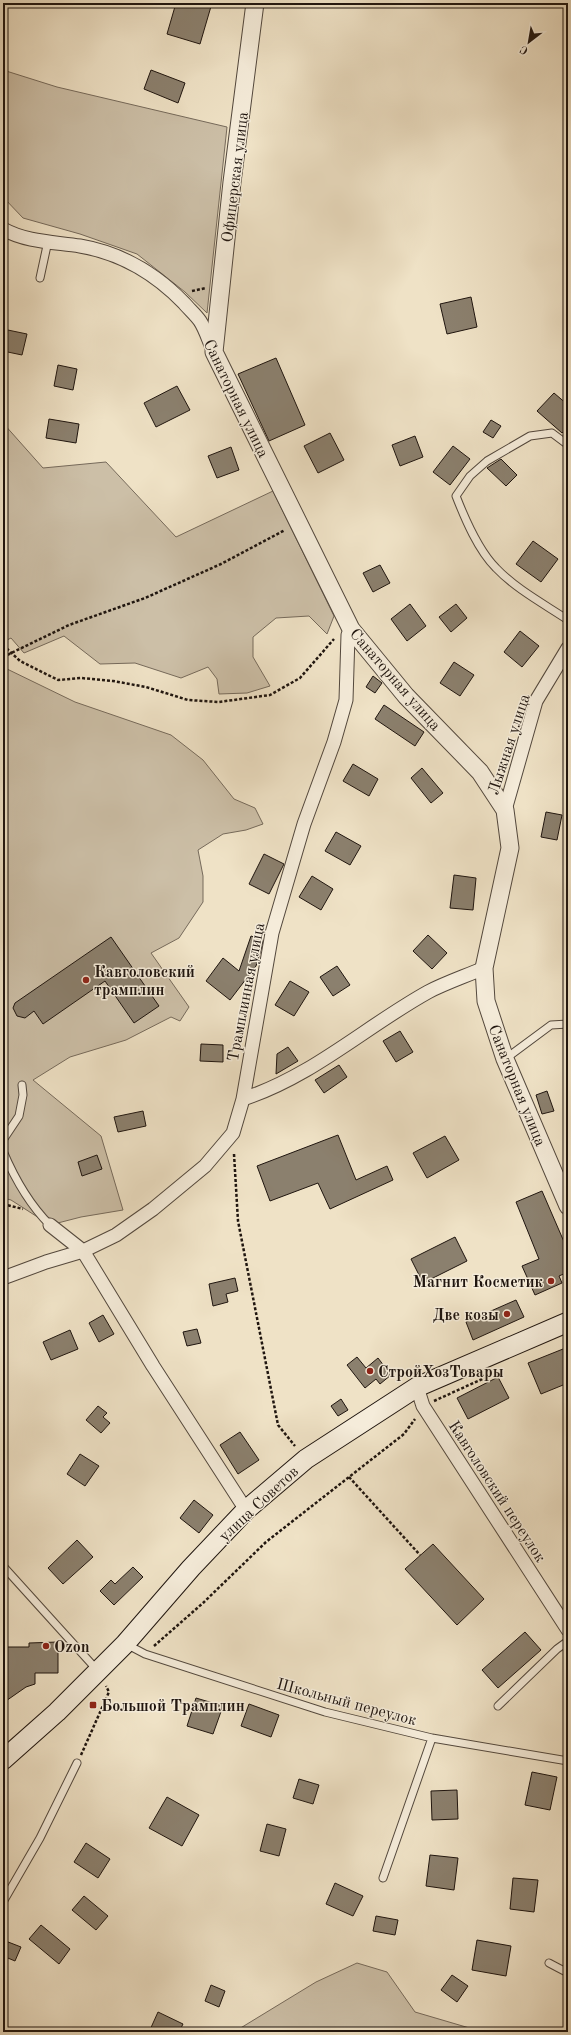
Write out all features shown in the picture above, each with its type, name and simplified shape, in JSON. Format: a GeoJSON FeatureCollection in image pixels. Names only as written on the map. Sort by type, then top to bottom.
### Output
{"type":"FeatureCollection","features":[{"type":"Feature","properties":{"kind":"main road","name":"улица Советов"},"geometry":{"type":"LineString","coordinates":[[3,1760],[99,1672],[191,1568],[246,1510],[306,1459],[417,1387],[568,1322]]}},
{"type":"Feature","properties":{"kind":"street","name":"Офицерская улица"},"geometry":{"type":"LineString","coordinates":[[214,352],[232,182],[255,3]]}},
{"type":"Feature","properties":{"kind":"street","name":"Санаторная улица"},"geometry":{"type":"LineString","coordinates":[[3,230],[13,235],[80,246],[117,255],[148,272],[175,294],[200,321],[349,632],[406,696],[480,772],[505,810],[510,848],[484,968],[486,1001],[504,1059],[568,1206]]}},
{"type":"Feature","properties":{"kind":"street","name":"Трамплинная улица"},"geometry":{"type":"LineString","coordinates":[[233,1133],[243,1099],[272,932],[304,824],[334,742],[346,700],[349,632]]}},
{"type":"Feature","properties":{"kind":"street","name":"Лыжная улица"},"geometry":{"type":"LineString","coordinates":[[505,810],[536,701],[568,648]]}},
{"type":"Feature","properties":{"kind":"street"},"geometry":{"type":"LineString","coordinates":[[243,1099],[270,1090],[313,1066],[428,992],[484,968]]}},
{"type":"Feature","properties":{"kind":"street"},"geometry":{"type":"LineString","coordinates":[[3,1278],[46,1262],[83,1251],[116,1235],[153,1209],[205,1166],[233,1133]]}},
{"type":"Feature","properties":{"kind":"street"},"geometry":{"type":"LineString","coordinates":[[50,1225],[83,1251],[153,1366],[246,1510]]}},
{"type":"Feature","properties":{"kind":"street","name":"Кавголовский переулок"},"geometry":{"type":"LineString","coordinates":[[417,1387],[423,1406],[568,1630]]}},
{"type":"Feature","properties":{"kind":"lane"},"geometry":{"type":"LineString","coordinates":[[40,278],[48,241]]}},
{"type":"Feature","properties":{"kind":"lane"},"geometry":{"type":"LineString","coordinates":[[568,445],[552,433],[530,436],[487,461],[470,476],[456,496],[469,529],[496,568],[528,594],[568,620]]}},
{"type":"Feature","properties":{"kind":"lane"},"geometry":{"type":"LineString","coordinates":[[504,1059],[551,1025],[568,1024]]}},
{"type":"Feature","properties":{"kind":"lane"},"geometry":{"type":"LineString","coordinates":[[3,1140],[19,1116],[23,1095],[22,1085]]}},
{"type":"Feature","properties":{"kind":"lane"},"geometry":{"type":"LineString","coordinates":[[3,1151],[38,1214],[50,1225]]}},
{"type":"Feature","properties":{"kind":"lane"},"geometry":{"type":"LineString","coordinates":[[3,1566],[99,1672]]}},
{"type":"Feature","properties":{"kind":"lane"},"geometry":{"type":"LineString","coordinates":[[498,1706],[557,1649],[568,1641]]}},
{"type":"Feature","properties":{"kind":"lane","name":"Школьный переулок"},"geometry":{"type":"LineString","coordinates":[[125,1644],[145,1654],[325,1712],[432,1738],[568,1761]]}},
{"type":"Feature","properties":{"kind":"lane"},"geometry":{"type":"LineString","coordinates":[[383,1878],[432,1738]]}},
{"type":"Feature","properties":{"kind":"lane"},"geometry":{"type":"LineString","coordinates":[[3,1902],[40,1838],[77,1763]]}},
{"type":"Feature","properties":{"kind":"lane"},"geometry":{"type":"LineString","coordinates":[[549,1963],[568,1973]]}},
{"type":"Feature","properties":{"kind":"path"},"geometry":{"type":"LineString","coordinates":[[175,294],[201,289],[221,282]]}},
{"type":"Feature","properties":{"kind":"path"},"geometry":{"type":"LineString","coordinates":[[3,657],[69,625],[145,598],[221,564],[273,535],[299,525]]}},
{"type":"Feature","properties":{"kind":"path"},"geometry":{"type":"LineString","coordinates":[[3,645],[20,661],[58,680],[81,678],[113,681],[146,687],[188,700],[219,702],[270,695],[300,678],[337,637],[349,632]]}},
{"type":"Feature","properties":{"kind":"path"},"geometry":{"type":"LineString","coordinates":[[233,1133],[238,1221],[278,1425],[306,1459]]}},
{"type":"Feature","properties":{"kind":"path"},"geometry":{"type":"LineString","coordinates":[[3,1204],[38,1214]]}},
{"type":"Feature","properties":{"kind":"path"},"geometry":{"type":"LineString","coordinates":[[145,1654],[203,1603],[266,1542],[404,1434],[423,1406],[495,1373]]}},
{"type":"Feature","properties":{"kind":"path"},"geometry":{"type":"LineString","coordinates":[[349,1477],[420,1554]]}},
{"type":"Feature","properties":{"kind":"path"},"geometry":{"type":"LineString","coordinates":[[77,1763],[109,1692],[99,1672]]}},
{"type":"Feature","properties":{"kind":"shaded area"},"geometry":{"type":"Polygon","coordinates":[[[3,70],[57,87],[227,127],[207,313],[185,292],[137,254],[80,234],[23,218],[3,197],[3,70]]]}},
{"type":"Feature","properties":{"kind":"shaded area"},"geometry":{"type":"Polygon","coordinates":[[[3,423],[43,468],[106,462],[176,537],[273,491],[334,616],[327,634],[309,616],[276,618],[253,637],[253,657],[270,686],[247,693],[219,694],[217,679],[208,667],[181,678],[135,663],[100,664],[64,636],[24,653],[11,638],[3,642],[3,423]]]}},
{"type":"Feature","properties":{"kind":"shaded area","name":"Кавголовский трамплин"},"geometry":{"type":"Polygon","coordinates":[[[5,668],[75,702],[171,735],[203,760],[234,799],[255,808],[263,824],[246,830],[223,834],[198,850],[203,876],[203,902],[179,938],[151,953],[189,1007],[180,1021],[171,1017],[126,1040],[70,1057],[33,1080],[101,1136],[123,1210],[81,1217],[50,1225],[11,1200],[3,1198],[3,669],[5,668]]]}},
{"type":"Feature","properties":{"kind":"shaded area"},"geometry":{"type":"Polygon","coordinates":[[[357,1963],[387,1972],[415,2012],[483,2032],[234,2032],[316,1982],[357,1963]]]}},
{"type":"Feature","properties":{"kind":"building"},"geometry":{"type":"Polygon","coordinates":[[[176,3],[212,3],[200,44],[167,34],[176,3]]]}},
{"type":"Feature","properties":{"kind":"building"},"geometry":{"type":"Polygon","coordinates":[[[151,70],[185,83],[178,103],[144,89],[151,70]]]}},
{"type":"Feature","properties":{"kind":"building"},"geometry":{"type":"Polygon","coordinates":[[[471,297],[477,327],[447,334],[440,304],[471,297]]]}},
{"type":"Feature","properties":{"kind":"building"},"geometry":{"type":"Polygon","coordinates":[[[3,329],[27,334],[22,355],[3,351],[3,329]]]}},
{"type":"Feature","properties":{"kind":"building"},"geometry":{"type":"Polygon","coordinates":[[[276,358],[305,425],[269,441],[238,374],[276,358]]]}},
{"type":"Feature","properties":{"kind":"building"},"geometry":{"type":"Polygon","coordinates":[[[58,365],[77,369],[73,390],[54,386],[58,365]]]}},
{"type":"Feature","properties":{"kind":"building"},"geometry":{"type":"Polygon","coordinates":[[[177,386],[190,410],[156,427],[144,403],[177,386]]]}},
{"type":"Feature","properties":{"kind":"building"},"geometry":{"type":"Polygon","coordinates":[[[554,393],[568,405],[568,427],[562,433],[537,411],[554,393]]]}},
{"type":"Feature","properties":{"kind":"building"},"geometry":{"type":"Polygon","coordinates":[[[49,419],[79,424],[76,443],[46,438],[49,419]]]}},
{"type":"Feature","properties":{"kind":"building"},"geometry":{"type":"Polygon","coordinates":[[[491,420],[501,426],[493,438],[483,432],[491,420]]]}},
{"type":"Feature","properties":{"kind":"building"},"geometry":{"type":"Polygon","coordinates":[[[330,433],[344,460],[318,473],[304,446],[330,433]]]}},
{"type":"Feature","properties":{"kind":"building"},"geometry":{"type":"Polygon","coordinates":[[[415,436],[423,457],[400,466],[392,445],[415,436]]]}},
{"type":"Feature","properties":{"kind":"building"},"geometry":{"type":"Polygon","coordinates":[[[453,446],[470,459],[450,485],[433,472],[453,446]]]}},
{"type":"Feature","properties":{"kind":"building"},"geometry":{"type":"Polygon","coordinates":[[[231,447],[239,470],[217,478],[208,456],[231,447]]]}},
{"type":"Feature","properties":{"kind":"building"},"geometry":{"type":"Polygon","coordinates":[[[501,459],[517,475],[506,486],[487,468],[501,459]]]}},
{"type":"Feature","properties":{"kind":"building"},"geometry":{"type":"Polygon","coordinates":[[[533,541],[558,559],[541,582],[516,564],[533,541]]]}},
{"type":"Feature","properties":{"kind":"building"},"geometry":{"type":"Polygon","coordinates":[[[380,565],[390,583],[373,592],[363,573],[380,565]]]}},
{"type":"Feature","properties":{"kind":"building"},"geometry":{"type":"Polygon","coordinates":[[[410,604],[426,626],[407,641],[391,619],[410,604]]]}},
{"type":"Feature","properties":{"kind":"building"},"geometry":{"type":"Polygon","coordinates":[[[456,604],[467,618],[451,632],[439,617],[456,604]]]}},
{"type":"Feature","properties":{"kind":"building"},"geometry":{"type":"Polygon","coordinates":[[[520,631],[539,646],[522,667],[504,652],[520,631]]]}},
{"type":"Feature","properties":{"kind":"building"},"geometry":{"type":"Polygon","coordinates":[[[454,662],[474,675],[460,696],[440,683],[454,662]]]}},
{"type":"Feature","properties":{"kind":"building"},"geometry":{"type":"Polygon","coordinates":[[[373,676],[382,683],[375,693],[366,687],[373,676]]]}},
{"type":"Feature","properties":{"kind":"building"},"geometry":{"type":"Polygon","coordinates":[[[384,705],[424,732],[415,746],[375,719],[384,705]]]}},
{"type":"Feature","properties":{"kind":"building"},"geometry":{"type":"Polygon","coordinates":[[[353,764],[378,779],[369,796],[343,781],[353,764]]]}},
{"type":"Feature","properties":{"kind":"building"},"geometry":{"type":"Polygon","coordinates":[[[422,768],[443,793],[431,803],[411,778],[422,768]]]}},
{"type":"Feature","properties":{"kind":"building"},"geometry":{"type":"Polygon","coordinates":[[[546,812],[562,815],[557,840],[541,837],[546,812]]]}},
{"type":"Feature","properties":{"kind":"building"},"geometry":{"type":"Polygon","coordinates":[[[336,832],[361,846],[350,865],[325,851],[336,832]]]}},
{"type":"Feature","properties":{"kind":"building"},"geometry":{"type":"Polygon","coordinates":[[[264,854],[284,864],[269,894],[249,884],[264,854]]]}},
{"type":"Feature","properties":{"kind":"building"},"geometry":{"type":"Polygon","coordinates":[[[454,875],[476,878],[473,910],[450,908],[454,875]]]}},
{"type":"Feature","properties":{"kind":"building"},"geometry":{"type":"Polygon","coordinates":[[[312,876],[333,889],[321,910],[299,897],[312,876]]]}},
{"type":"Feature","properties":{"kind":"building"},"geometry":{"type":"Polygon","coordinates":[[[428,935],[447,953],[432,969],[413,951],[428,935]]]}},
{"type":"Feature","properties":{"kind":"building"},"geometry":{"type":"Polygon","coordinates":[[[251,936],[263,940],[256,966],[230,1000],[206,981],[223,958],[239,971],[251,936]]]}},
{"type":"Feature","properties":{"kind":"building"},"geometry":{"type":"Polygon","coordinates":[[[111,937],[159,1006],[134,1023],[105,981],[43,1024],[34,1011],[25,1018],[17,1016],[13,1008],[15,1003],[111,937]]]}},
{"type":"Feature","properties":{"kind":"building"},"geometry":{"type":"Polygon","coordinates":[[[337,966],[350,985],[333,996],[320,977],[337,966]]]}},
{"type":"Feature","properties":{"kind":"building"},"geometry":{"type":"Polygon","coordinates":[[[290,981],[309,992],[294,1016],[275,1005],[290,981]]]}},
{"type":"Feature","properties":{"kind":"building"},"geometry":{"type":"Polygon","coordinates":[[[400,1031],[413,1052],[396,1062],[383,1041],[400,1031]]]}},
{"type":"Feature","properties":{"kind":"building"},"geometry":{"type":"Polygon","coordinates":[[[201,1044],[223,1045],[223,1062],[200,1061],[201,1044]]]}},
{"type":"Feature","properties":{"kind":"building"},"geometry":{"type":"Polygon","coordinates":[[[288,1047],[298,1061],[276,1074],[277,1054],[288,1047]]]}},
{"type":"Feature","properties":{"kind":"building"},"geometry":{"type":"Polygon","coordinates":[[[339,1065],[347,1077],[324,1093],[315,1080],[339,1065]]]}},
{"type":"Feature","properties":{"kind":"building"},"geometry":{"type":"Polygon","coordinates":[[[547,1091],[554,1111],[542,1114],[536,1095],[547,1091]]]}},
{"type":"Feature","properties":{"kind":"building"},"geometry":{"type":"Polygon","coordinates":[[[143,1111],[146,1126],[118,1132],[114,1117],[143,1111]]]}},
{"type":"Feature","properties":{"kind":"building"},"geometry":{"type":"Polygon","coordinates":[[[338,1135],[356,1180],[387,1166],[393,1180],[330,1209],[318,1183],[270,1201],[257,1166],[338,1135]]]}},
{"type":"Feature","properties":{"kind":"building"},"geometry":{"type":"Polygon","coordinates":[[[445,1136],[459,1160],[427,1178],[413,1153],[445,1136]]]}},
{"type":"Feature","properties":{"kind":"building"},"geometry":{"type":"Polygon","coordinates":[[[97,1155],[102,1169],[82,1176],[78,1162],[97,1155]]]}},
{"type":"Feature","properties":{"kind":"building"},"geometry":{"type":"Polygon","coordinates":[[[542,1191],[568,1251],[568,1272],[559,1276],[562,1283],[535,1295],[522,1266],[539,1259],[516,1202],[542,1191]]]}},
{"type":"Feature","properties":{"kind":"building"},"geometry":{"type":"Polygon","coordinates":[[[455,1237],[467,1261],[423,1283],[411,1259],[455,1237]]]}},
{"type":"Feature","properties":{"kind":"building"},"geometry":{"type":"Polygon","coordinates":[[[235,1278],[238,1291],[226,1294],[228,1302],[213,1306],[209,1284],[235,1278]]]}},
{"type":"Feature","properties":{"kind":"building"},"geometry":{"type":"Polygon","coordinates":[[[516,1300],[524,1317],[473,1340],[466,1322],[516,1300]]]}},
{"type":"Feature","properties":{"kind":"building"},"geometry":{"type":"Polygon","coordinates":[[[103,1315],[114,1334],[99,1342],[89,1323],[103,1315]]]}},
{"type":"Feature","properties":{"kind":"building"},"geometry":{"type":"Polygon","coordinates":[[[197,1329],[201,1343],[187,1346],[183,1332],[197,1329]]]}},
{"type":"Feature","properties":{"kind":"building"},"geometry":{"type":"Polygon","coordinates":[[[70,1330],[78,1349],[51,1360],[43,1342],[70,1330]]]}},
{"type":"Feature","properties":{"kind":"building"},"geometry":{"type":"Polygon","coordinates":[[[568,1347],[568,1383],[541,1394],[528,1363],[568,1347]]]}},
{"type":"Feature","properties":{"kind":"building","name":"СтройХозТовары"},"geometry":{"type":"Polygon","coordinates":[[[357,1357],[366,1368],[378,1358],[391,1375],[380,1384],[376,1379],[365,1388],[347,1365],[357,1357]]]}},
{"type":"Feature","properties":{"kind":"building"},"geometry":{"type":"Polygon","coordinates":[[[498,1377],[509,1398],[468,1419],[457,1398],[498,1377]]]}},
{"type":"Feature","properties":{"kind":"building"},"geometry":{"type":"Polygon","coordinates":[[[341,1399],[348,1410],[338,1416],[331,1406],[341,1399]]]}},
{"type":"Feature","properties":{"kind":"building"},"geometry":{"type":"Polygon","coordinates":[[[98,1406],[107,1413],[103,1417],[110,1423],[101,1433],[86,1420],[98,1406]]]}},
{"type":"Feature","properties":{"kind":"building"},"geometry":{"type":"Polygon","coordinates":[[[240,1432],[259,1460],[238,1474],[220,1445],[240,1432]]]}},
{"type":"Feature","properties":{"kind":"building"},"geometry":{"type":"Polygon","coordinates":[[[80,1454],[99,1466],[85,1486],[67,1474],[80,1454]]]}},
{"type":"Feature","properties":{"kind":"building"},"geometry":{"type":"Polygon","coordinates":[[[194,1500],[213,1515],[199,1533],[180,1518],[194,1500]]]}},
{"type":"Feature","properties":{"kind":"building"},"geometry":{"type":"Polygon","coordinates":[[[77,1540],[93,1557],[63,1584],[48,1568],[77,1540]]]}},
{"type":"Feature","properties":{"kind":"building"},"geometry":{"type":"Polygon","coordinates":[[[433,1544],[484,1599],[457,1625],[405,1569],[433,1544]]]}},
{"type":"Feature","properties":{"kind":"building"},"geometry":{"type":"Polygon","coordinates":[[[133,1567],[143,1577],[114,1605],[100,1591],[111,1580],[115,1584],[133,1567]]]}},
{"type":"Feature","properties":{"kind":"building"},"geometry":{"type":"Polygon","coordinates":[[[525,1632],[541,1650],[498,1688],[482,1670],[525,1632]]]}},
{"type":"Feature","properties":{"kind":"building"},"geometry":{"type":"Polygon","coordinates":[[[58,1642],[58,1673],[35,1673],[35,1684],[26,1687],[3,1703],[3,1647],[29,1647],[29,1643],[58,1642]]]}},
{"type":"Feature","properties":{"kind":"building"},"geometry":{"type":"Polygon","coordinates":[[[196,1698],[223,1706],[213,1734],[187,1726],[196,1698]]]}},
{"type":"Feature","properties":{"kind":"building"},"geometry":{"type":"Polygon","coordinates":[[[249,1704],[279,1715],[271,1737],[241,1726],[249,1704]]]}},
{"type":"Feature","properties":{"kind":"building"},"geometry":{"type":"Polygon","coordinates":[[[532,1772],[557,1777],[550,1810],[525,1805],[532,1772]]]}},
{"type":"Feature","properties":{"kind":"building"},"geometry":{"type":"Polygon","coordinates":[[[299,1779],[319,1785],[313,1804],[293,1798],[299,1779]]]}},
{"type":"Feature","properties":{"kind":"building"},"geometry":{"type":"Polygon","coordinates":[[[457,1790],[458,1819],[432,1820],[431,1791],[457,1790]]]}},
{"type":"Feature","properties":{"kind":"building"},"geometry":{"type":"Polygon","coordinates":[[[167,1797],[199,1815],[182,1846],[149,1828],[167,1797]]]}},
{"type":"Feature","properties":{"kind":"building"},"geometry":{"type":"Polygon","coordinates":[[[267,1824],[286,1829],[279,1856],[260,1851],[267,1824]]]}},
{"type":"Feature","properties":{"kind":"building"},"geometry":{"type":"Polygon","coordinates":[[[86,1843],[110,1859],[98,1878],[74,1862],[86,1843]]]}},
{"type":"Feature","properties":{"kind":"building"},"geometry":{"type":"Polygon","coordinates":[[[430,1855],[458,1858],[454,1890],[426,1886],[430,1855]]]}},
{"type":"Feature","properties":{"kind":"building"},"geometry":{"type":"Polygon","coordinates":[[[513,1878],[538,1880],[534,1912],[510,1909],[513,1878]]]}},
{"type":"Feature","properties":{"kind":"building"},"geometry":{"type":"Polygon","coordinates":[[[335,1883],[363,1896],[353,1916],[326,1904],[335,1883]]]}},
{"type":"Feature","properties":{"kind":"building"},"geometry":{"type":"Polygon","coordinates":[[[84,1896],[108,1916],[96,1930],[72,1910],[84,1896]]]}},
{"type":"Feature","properties":{"kind":"building"},"geometry":{"type":"Polygon","coordinates":[[[376,1916],[398,1920],[395,1935],[373,1931],[376,1916]]]}},
{"type":"Feature","properties":{"kind":"building"},"geometry":{"type":"Polygon","coordinates":[[[41,1925],[70,1949],[59,1964],[29,1939],[41,1925]]]}},
{"type":"Feature","properties":{"kind":"building"},"geometry":{"type":"Polygon","coordinates":[[[3,1940],[21,1947],[15,1961],[3,1956],[3,1940]]]}},
{"type":"Feature","properties":{"kind":"building"},"geometry":{"type":"Polygon","coordinates":[[[477,1940],[511,1946],[506,1976],[472,1970],[477,1940]]]}},
{"type":"Feature","properties":{"kind":"building"},"geometry":{"type":"Polygon","coordinates":[[[452,1975],[468,1986],[457,2002],[441,1990],[452,1975]]]}},
{"type":"Feature","properties":{"kind":"building"},"geometry":{"type":"Polygon","coordinates":[[[211,1985],[225,1991],[219,2007],[205,2001],[211,1985]]]}},
{"type":"Feature","properties":{"kind":"building"},"geometry":{"type":"Polygon","coordinates":[[[158,2012],[183,2024],[179,2032],[149,2032],[158,2012]]]}},
{"type":"Feature","properties":{"kind":"place","name":"Кавголовский трамплин"},"geometry":{"type":"Point","coordinates":[86,980]}},
{"type":"Feature","properties":{"kind":"place","name":"Магнит Косметик"},"geometry":{"type":"Point","coordinates":[551,1281]}},
{"type":"Feature","properties":{"kind":"place","name":"Две козы"},"geometry":{"type":"Point","coordinates":[507,1314]}},
{"type":"Feature","properties":{"kind":"place","name":"СтройХозТовары"},"geometry":{"type":"Point","coordinates":[370,1371]}},
{"type":"Feature","properties":{"kind":"place","name":"Ozon"},"geometry":{"type":"Point","coordinates":[46,1646]}},
{"type":"Feature","properties":{"kind":"place","name":"Большой Трамплин"},"geometry":{"type":"Point","coordinates":[93,1705]}}]}
